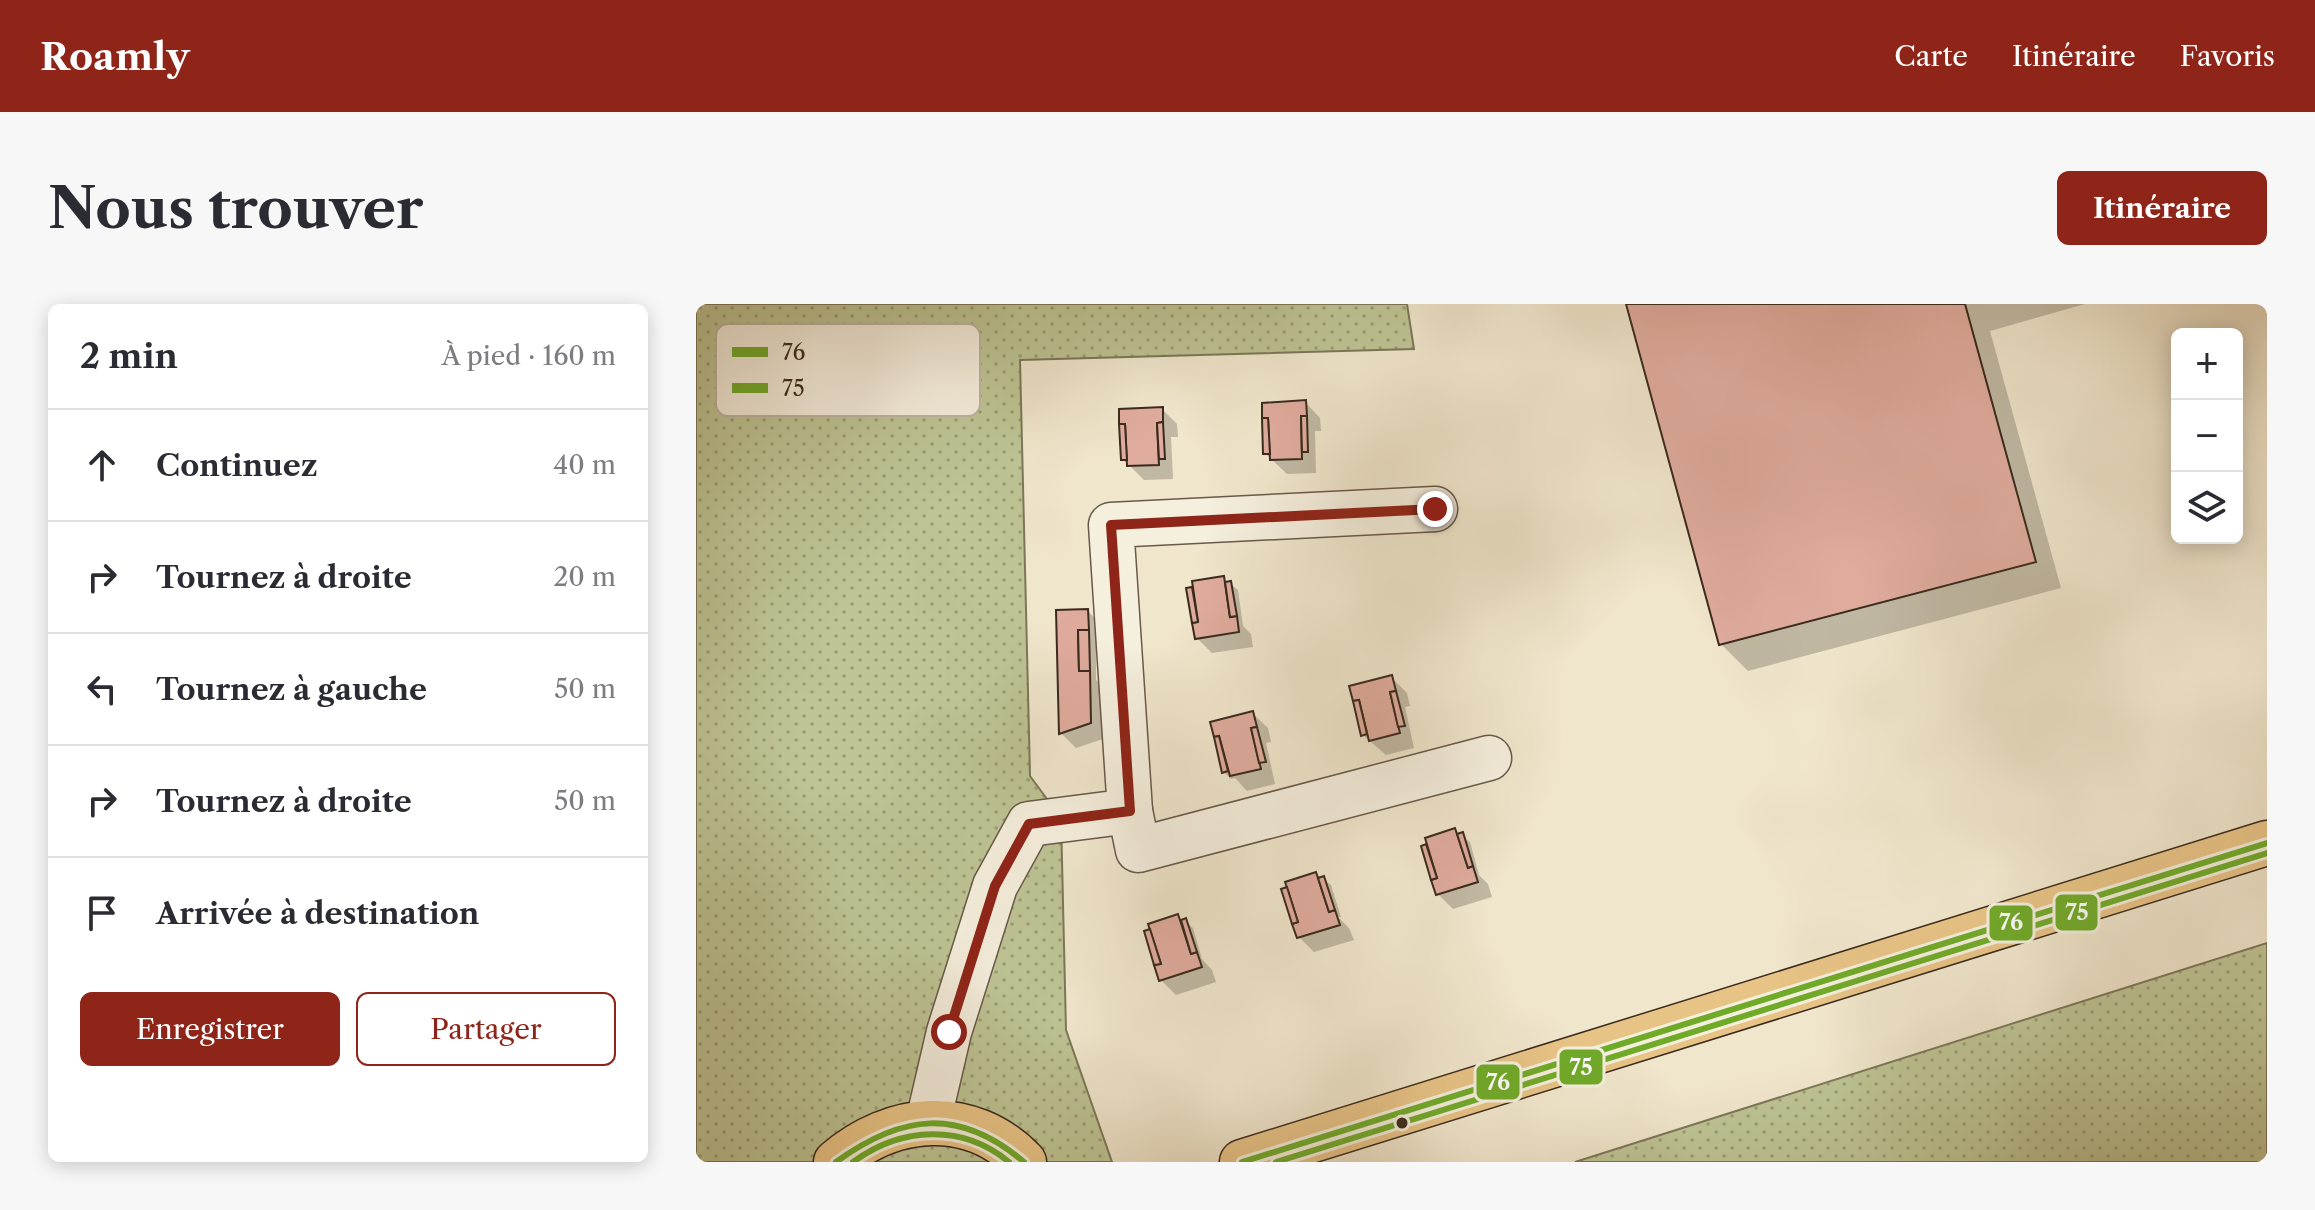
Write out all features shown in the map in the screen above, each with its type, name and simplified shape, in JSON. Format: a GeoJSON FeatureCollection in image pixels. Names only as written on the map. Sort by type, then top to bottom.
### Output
{"type":"FeatureCollection","features":[{"type":"Feature","properties":{"kind":"main road"},"geometry":{"type":"LineString","coordinates":[[1242,1162],[2267,843]]}},
{"type":"Feature","properties":{"kind":"main road"},"geometry":{"type":"LineString","coordinates":[[836,1162],[853,1147],[876,1134],[928,1122],[953,1124],[978,1132],[1002,1143],[1024,1162]]}},
{"type":"Feature","properties":{"kind":"lane"},"geometry":{"type":"LineString","coordinates":[[1435,509],[1111,525],[1130,811],[1138,850],[1489,758]]}},
{"type":"Feature","properties":{"kind":"lane"},"geometry":{"type":"LineString","coordinates":[[928,1122],[949,1032],[995,886],[1029,824],[1130,811]]}},
{"type":"Feature","properties":{"kind":"green space"},"geometry":{"type":"Polygon","coordinates":[[[696,304],[1407,304],[1414,349],[1020,360],[1030,776],[1061,818],[1066,1030],[1112,1162],[696,1162],[696,304]]]}},
{"type":"Feature","properties":{"kind":"green space"},"geometry":{"type":"Polygon","coordinates":[[[2267,943],[2267,1162],[1575,1162],[2267,943]]]}},
{"type":"Feature","properties":{"kind":"building"},"geometry":{"type":"Polygon","coordinates":[[[1626,304],[1965,304],[2036,562],[1719,645],[1626,304]]]}},
{"type":"Feature","properties":{"kind":"building"},"geometry":{"type":"Polygon","coordinates":[[[1306,400],[1307,416],[1301,416],[1302,459],[1270,460],[1268,418],[1262,418],[1262,403],[1306,400]]]}},
{"type":"Feature","properties":{"kind":"building"},"geometry":{"type":"Polygon","coordinates":[[[1163,407],[1163,422],[1157,423],[1159,465],[1127,466],[1125,424],[1119,424],[1119,409],[1163,407]]]}},
{"type":"Feature","properties":{"kind":"building"},"geometry":{"type":"Polygon","coordinates":[[[1301,416],[1307,416],[1308,452],[1302,452],[1301,416]]]}},
{"type":"Feature","properties":{"kind":"building"},"geometry":{"type":"Polygon","coordinates":[[[1262,418],[1268,418],[1270,454],[1263,454],[1262,418]]]}},
{"type":"Feature","properties":{"kind":"building"},"geometry":{"type":"Polygon","coordinates":[[[1163,422],[1165,459],[1159,459],[1157,423],[1163,422]]]}},
{"type":"Feature","properties":{"kind":"building"},"geometry":{"type":"Polygon","coordinates":[[[1119,424],[1125,424],[1127,460],[1121,460],[1119,424]]]}},
{"type":"Feature","properties":{"kind":"building"},"geometry":{"type":"Polygon","coordinates":[[[1224,576],[1230,617],[1237,616],[1239,632],[1195,639],[1192,623],[1198,622],[1192,581],[1224,576]]]}},
{"type":"Feature","properties":{"kind":"building"},"geometry":{"type":"Polygon","coordinates":[[[1231,581],[1237,616],[1230,617],[1225,582],[1231,581]]]}},
{"type":"Feature","properties":{"kind":"building"},"geometry":{"type":"Polygon","coordinates":[[[1192,587],[1198,622],[1192,623],[1186,588],[1192,587]]]}},
{"type":"Feature","properties":{"kind":"building"},"geometry":{"type":"Polygon","coordinates":[[[1088,609],[1089,630],[1078,630],[1079,671],[1090,671],[1091,723],[1059,734],[1056,610],[1088,609]]]}},
{"type":"Feature","properties":{"kind":"building"},"geometry":{"type":"Polygon","coordinates":[[[1078,630],[1089,630],[1090,671],[1079,671],[1078,630]]]}},
{"type":"Feature","properties":{"kind":"building"},"geometry":{"type":"Polygon","coordinates":[[[1392,675],[1396,691],[1390,692],[1400,733],[1369,741],[1359,700],[1353,701],[1349,686],[1392,675]]]}},
{"type":"Feature","properties":{"kind":"building"},"geometry":{"type":"Polygon","coordinates":[[[1396,691],[1405,726],[1398,727],[1390,692],[1396,691]]]}},
{"type":"Feature","properties":{"kind":"building"},"geometry":{"type":"Polygon","coordinates":[[[1359,700],[1367,734],[1361,736],[1353,701],[1359,700]]]}},
{"type":"Feature","properties":{"kind":"building"},"geometry":{"type":"Polygon","coordinates":[[[1253,711],[1257,727],[1251,728],[1261,769],[1230,776],[1219,736],[1214,737],[1210,722],[1253,711]]]}},
{"type":"Feature","properties":{"kind":"building"},"geometry":{"type":"Polygon","coordinates":[[[1257,727],[1266,762],[1259,763],[1251,728],[1257,727]]]}},
{"type":"Feature","properties":{"kind":"building"},"geometry":{"type":"Polygon","coordinates":[[[1219,736],[1228,771],[1222,773],[1214,737],[1219,736]]]}},
{"type":"Feature","properties":{"kind":"building"},"geometry":{"type":"Polygon","coordinates":[[[1455,828],[1468,868],[1473,866],[1478,882],[1436,895],[1431,880],[1437,878],[1425,838],[1455,828]]]}},
{"type":"Feature","properties":{"kind":"building"},"geometry":{"type":"Polygon","coordinates":[[[1463,832],[1473,866],[1468,868],[1457,834],[1463,832]]]}},
{"type":"Feature","properties":{"kind":"building"},"geometry":{"type":"Polygon","coordinates":[[[1426,844],[1437,878],[1431,880],[1421,846],[1426,844]]]}},
{"type":"Feature","properties":{"kind":"building"},"geometry":{"type":"Polygon","coordinates":[[[1316,872],[1329,912],[1335,910],[1340,925],[1297,938],[1292,924],[1298,922],[1285,882],[1316,872]]]}},
{"type":"Feature","properties":{"kind":"building"},"geometry":{"type":"Polygon","coordinates":[[[1324,876],[1335,910],[1329,912],[1318,878],[1324,876]]]}},
{"type":"Feature","properties":{"kind":"building"},"geometry":{"type":"Polygon","coordinates":[[[1287,887],[1298,922],[1292,924],[1281,889],[1287,887]]]}},
{"type":"Feature","properties":{"kind":"building"},"geometry":{"type":"Polygon","coordinates":[[[1178,914],[1191,954],[1197,952],[1202,967],[1159,981],[1154,965],[1161,964],[1148,924],[1178,914]]]}},
{"type":"Feature","properties":{"kind":"building"},"geometry":{"type":"Polygon","coordinates":[[[1186,918],[1197,952],[1191,954],[1181,920],[1186,918]]]}},
{"type":"Feature","properties":{"kind":"building"},"geometry":{"type":"Polygon","coordinates":[[[1150,929],[1161,964],[1154,965],[1144,931],[1150,929]]]}},
{"type":"Feature","properties":{"kind":"transit line","name":"76"},"geometry":{"type":"LineString","coordinates":[[1242,1162],[2267,843]]}},
{"type":"Feature","properties":{"kind":"transit line","name":"75"},"geometry":{"type":"LineString","coordinates":[[1276,1162],[2267,853]]}},
{"type":"Feature","properties":{"kind":"transit line","name":"76"},"geometry":{"type":"LineString","coordinates":[[836,1162],[884,1134],[907,1126],[930,1123],[953,1125],[976,1132],[1000,1144],[1024,1162]]}},
{"type":"Feature","properties":{"kind":"transit line","name":"75"},"geometry":{"type":"LineString","coordinates":[[853,1162],[891,1142],[931,1134],[972,1141],[991,1149],[1009,1162]]}},
{"type":"Feature","properties":{"kind":"route"},"geometry":{"type":"LineString","coordinates":[[949,1032],[995,886],[1029,824],[1130,811],[1111,525],[1435,509]]}}]}
